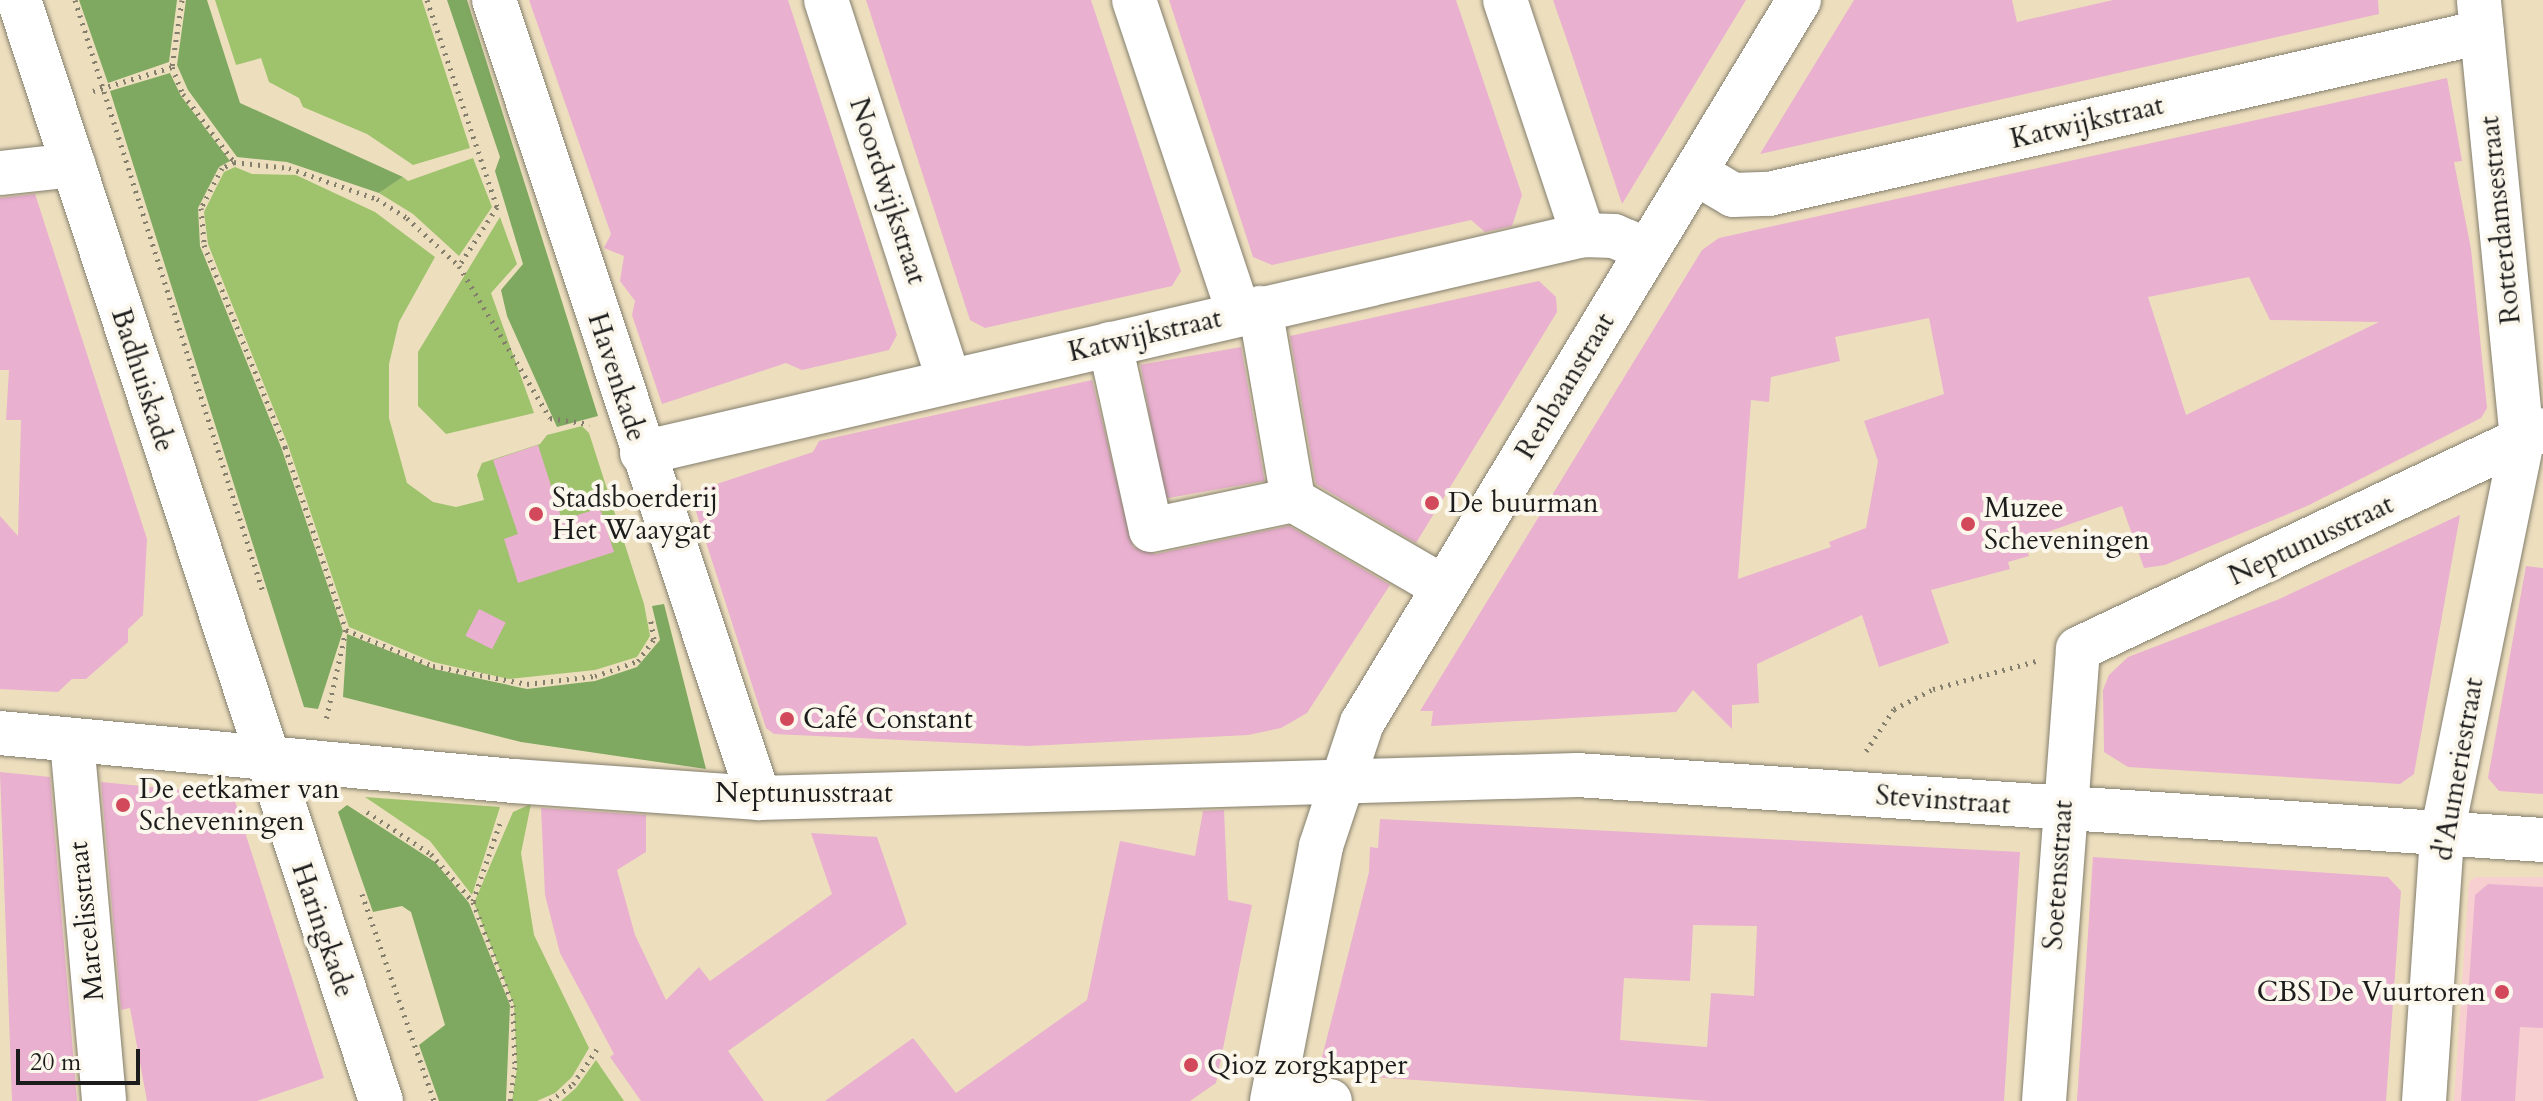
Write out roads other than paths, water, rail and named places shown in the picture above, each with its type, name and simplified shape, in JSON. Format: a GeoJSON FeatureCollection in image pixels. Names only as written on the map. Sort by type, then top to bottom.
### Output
{"type":"FeatureCollection","features":[{"type":"Feature","properties":{"kind":"street","name":"Badhuiskade"},"geometry":{"type":"LineString","coordinates":[[19,0],[265,760]]}},
{"type":"Feature","properties":{"kind":"street","name":"Havenkade"},"geometry":{"type":"LineString","coordinates":[[494,0],[759,798]]}},
{"type":"Feature","properties":{"kind":"street","name":"Noordwijkstraat"},"geometry":{"type":"LineString","coordinates":[[826,0],[949,381]]}},
{"type":"Feature","properties":{"kind":"street"},"geometry":{"type":"LineString","coordinates":[[1134,0],[1249,311],[1293,500]]}},
{"type":"Feature","properties":{"kind":"street"},"geometry":{"type":"LineString","coordinates":[[1505,0],[1583,235]]}},
{"type":"Feature","properties":{"kind":"street","name":"Renbaanstraat"},"geometry":{"type":"LineString","coordinates":[[1272,1099],[1321,846],[1362,723],[1799,0]]}},
{"type":"Feature","properties":{"kind":"street","name":"Katwijkstraat"},"geometry":{"type":"LineString","coordinates":[[1696,173],[1733,195],[1769,194],[2480,16]]}},
{"type":"Feature","properties":{"kind":"street","name":"Rotterdamsestraat"},"geometry":{"type":"LineString","coordinates":[[2480,16],[2533,434]]}},
{"type":"Feature","properties":{"kind":"street"},"geometry":{"type":"LineString","coordinates":[[0,173],[74,165]]}},
{"type":"Feature","properties":{"kind":"street","name":"Katwijkstraat"},"geometry":{"type":"LineString","coordinates":[[642,453],[1583,235],[1614,236],[1647,250]]}},
{"type":"Feature","properties":{"kind":"street"},"geometry":{"type":"LineString","coordinates":[[1110,344],[1151,530],[1293,500],[1443,587]]}},
{"type":"Feature","properties":{"kind":"street","name":"Neptunusstraat"},"geometry":{"type":"LineString","coordinates":[[2078,649],[2533,434]]}},
{"type":"Feature","properties":{"kind":"street","name":"d'Aumeriestraat"},"geometry":{"type":"LineString","coordinates":[[2424,1101],[2442,834],[2533,434]]}},
{"type":"Feature","properties":{"kind":"street","name":"Soetensstraat"},"geometry":{"type":"LineString","coordinates":[[2044,1101],[2062,807],[2078,649]]}},
{"type":"Feature","properties":{"kind":"street"},"geometry":{"type":"LineString","coordinates":[[0,733],[265,760]]}},
{"type":"Feature","properties":{"kind":"street","name":"Marcelisstraat"},"geometry":{"type":"LineString","coordinates":[[72,741],[104,1101]]}},
{"type":"Feature","properties":{"kind":"street","name":"Neptunusstraat"},"geometry":{"type":"LineString","coordinates":[[265,760],[759,798],[1343,779]]}},
{"type":"Feature","properties":{"kind":"street","name":"Haringkade"},"geometry":{"type":"LineString","coordinates":[[265,760],[381,1101]]}},
{"type":"Feature","properties":{"kind":"street","name":"Stevinstraat"},"geometry":{"type":"LineString","coordinates":[[1343,779],[1577,775],[2543,840]]}},
{"type":"Feature","properties":{"kind":"street"},"geometry":{"type":"LineString","coordinates":[[1272,1099],[1330,1101]]}},
{"type":"Feature","properties":{"kind":"place","name":"De buurman"},"geometry":{"type":"Point","coordinates":[1432,503]}},
{"type":"Feature","properties":{"kind":"place","name":"Stadsboerderij Het Waaygat"},"geometry":{"type":"Point","coordinates":[536,514]}},
{"type":"Feature","properties":{"kind":"place","name":"Muzee Scheveningen"},"geometry":{"type":"Point","coordinates":[1968,524]}},
{"type":"Feature","properties":{"kind":"place","name":"Café Constant"},"geometry":{"type":"Point","coordinates":[787,719]}},
{"type":"Feature","properties":{"kind":"place","name":"De eetkamer van Scheveningen"},"geometry":{"type":"Point","coordinates":[123,805]}},
{"type":"Feature","properties":{"kind":"place","name":"CBS De Vuurtoren"},"geometry":{"type":"Point","coordinates":[2502,992]}},
{"type":"Feature","properties":{"kind":"place","name":"Qioz zorgkapper"},"geometry":{"type":"Point","coordinates":[1191,1065]}}]}
